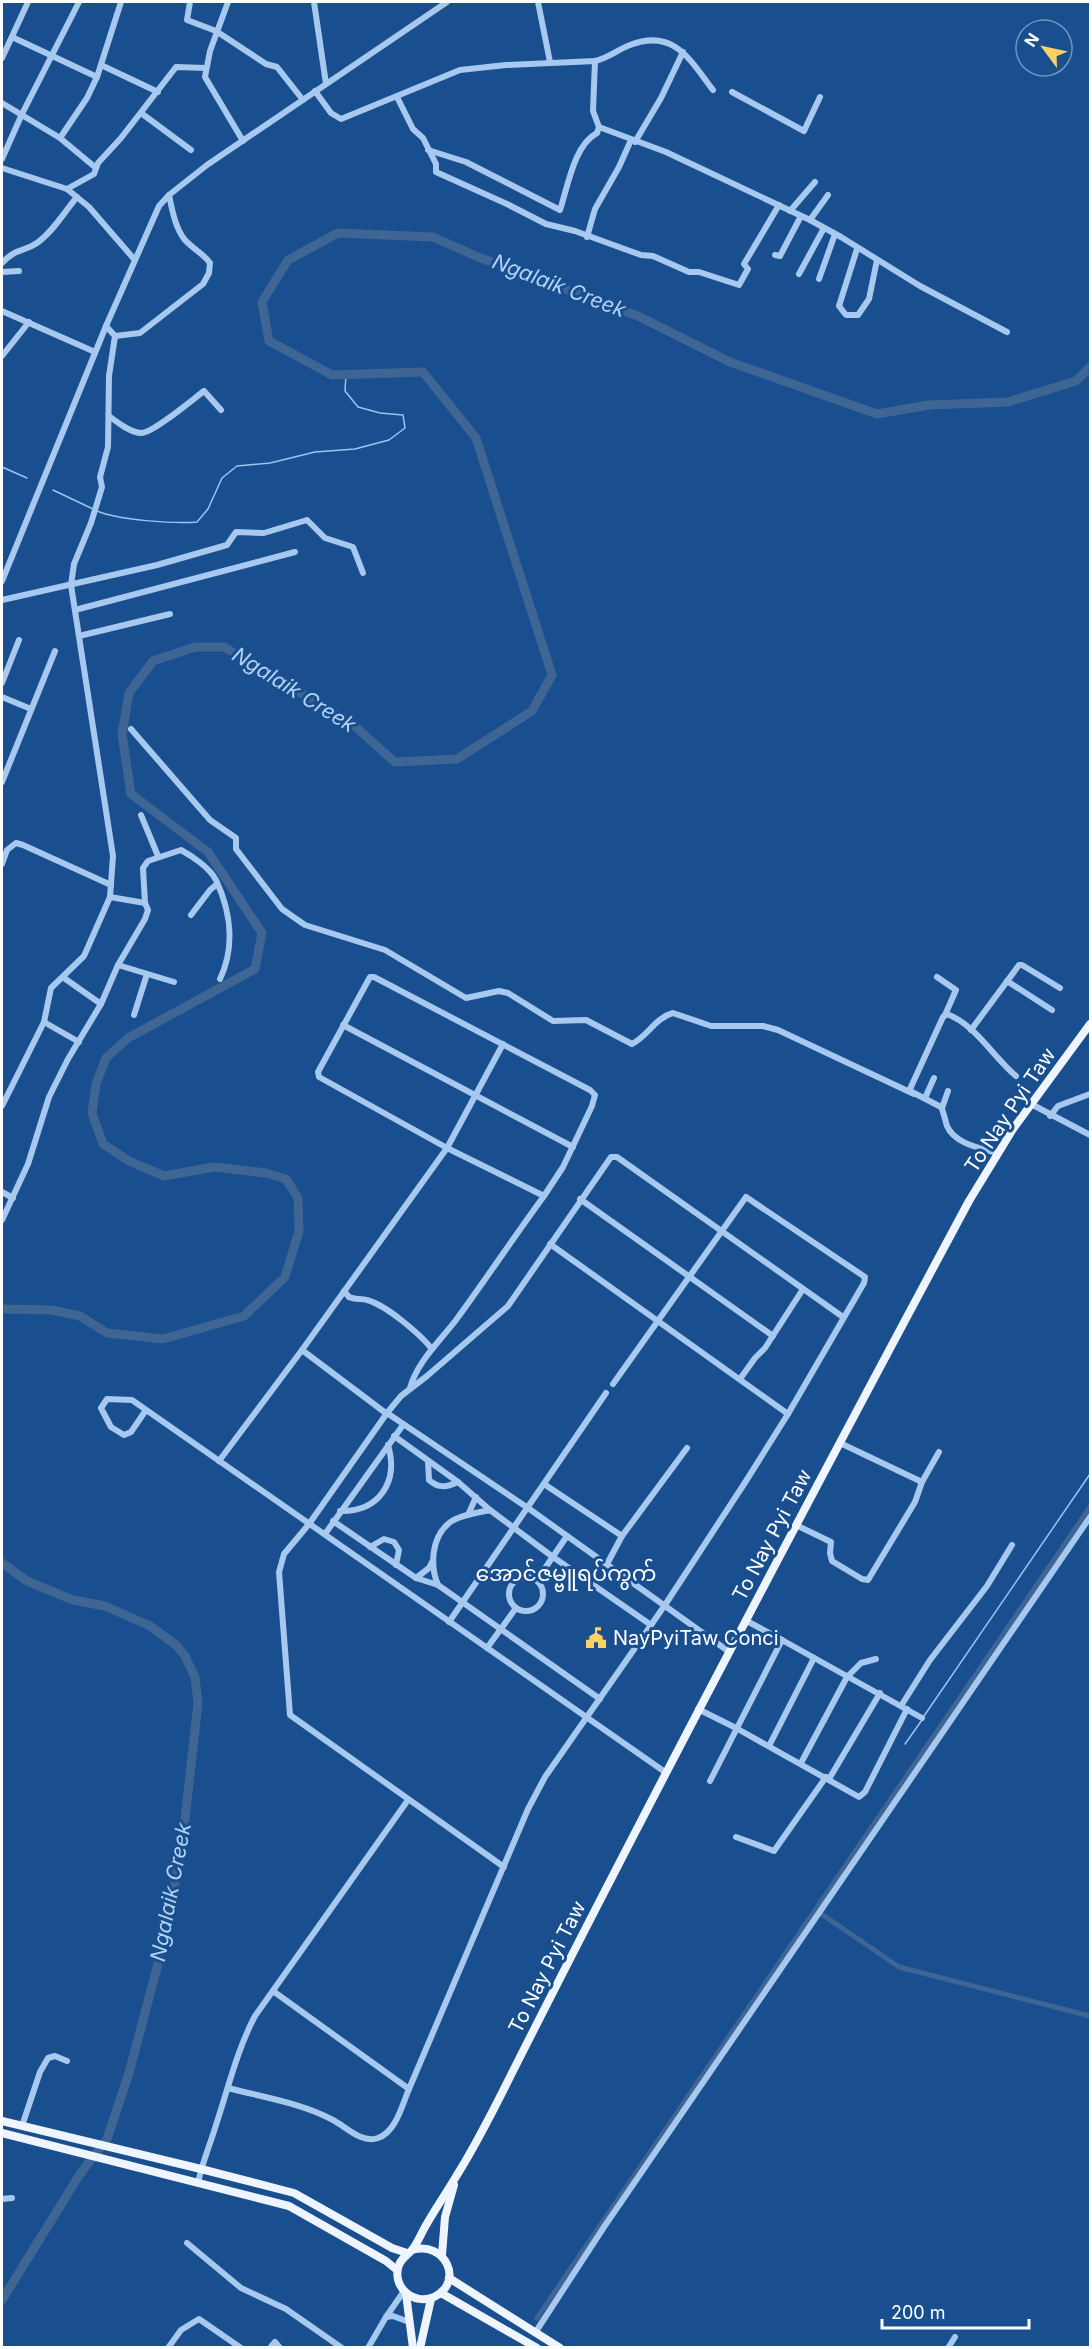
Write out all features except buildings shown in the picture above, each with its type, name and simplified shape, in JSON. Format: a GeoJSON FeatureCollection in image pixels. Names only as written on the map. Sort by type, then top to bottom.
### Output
{"type":"FeatureCollection","features":[{"type":"Feature","properties":{"kind":"main road","name":"To Nay Pyi Taw"},"geometry":{"type":"LineString","coordinates":[[458,2174],[728,1651],[997,1153],[1090,1024]]}},
{"type":"Feature","properties":{"kind":"main road"},"geometry":{"type":"LineString","coordinates":[[2,2121],[294,2193],[392,2248],[410,2252],[428,2248],[442,2256],[448,2266],[449,2278],[441,2293],[431,2299],[414,2298],[405,2293]]}},
{"type":"Feature","properties":{"kind":"main road"},"geometry":{"type":"LineString","coordinates":[[2,2133],[104,2157],[289,2206],[386,2261],[398,2271]]}},
{"type":"Feature","properties":{"kind":"main road"},"geometry":{"type":"LineString","coordinates":[[413,2348],[405,2293],[399,2282],[399,2264],[410,2252],[458,2174]]}},
{"type":"Feature","properties":{"kind":"main road"},"geometry":{"type":"LineString","coordinates":[[442,2256],[445,2217],[458,2174]]}},
{"type":"Feature","properties":{"kind":"main road"},"geometry":{"type":"LineString","coordinates":[[449,2278],[561,2348]]}},
{"type":"Feature","properties":{"kind":"main road"},"geometry":{"type":"LineString","coordinates":[[441,2293],[537,2348]]}},
{"type":"Feature","properties":{"kind":"main road"},"geometry":{"type":"LineString","coordinates":[[420,2348],[431,2299]]}},
{"type":"Feature","properties":{"kind":"street"},"geometry":{"type":"LineString","coordinates":[[2,58],[27,2]]}},
{"type":"Feature","properties":{"kind":"street"},"geometry":{"type":"LineString","coordinates":[[2,159],[22,114],[79,2]]}},
{"type":"Feature","properties":{"kind":"street"},"geometry":{"type":"LineString","coordinates":[[60,138],[87,98],[97,77],[121,2]]}},
{"type":"Feature","properties":{"kind":"street"},"geometry":{"type":"LineString","coordinates":[[190,2],[187,20],[216,31],[266,64],[277,67],[303,100]]}},
{"type":"Feature","properties":{"kind":"street"},"geometry":{"type":"LineString","coordinates":[[228,2],[216,31],[206,68],[206,80],[243,141]]}},
{"type":"Feature","properties":{"kind":"street"},"geometry":{"type":"LineString","coordinates":[[314,2],[326,84]]}},
{"type":"Feature","properties":{"kind":"street"},"geometry":{"type":"LineString","coordinates":[[2,581],[150,221],[168,195],[315,91],[447,2]]}},
{"type":"Feature","properties":{"kind":"street"},"geometry":{"type":"LineString","coordinates":[[537,2],[550,62]]}},
{"type":"Feature","properties":{"kind":"street"},"geometry":{"type":"LineString","coordinates":[[12,37],[97,77]]}},
{"type":"Feature","properties":{"kind":"street"},"geometry":{"type":"LineString","coordinates":[[315,91],[331,113],[341,119],[460,70],[550,62],[595,61],[631,45],[656,41],[670,43],[683,52],[713,90]]}},
{"type":"Feature","properties":{"kind":"street"},"geometry":{"type":"LineString","coordinates":[[587,237],[595,209],[633,141],[661,98],[683,52]]}},
{"type":"Feature","properties":{"kind":"street"},"geometry":{"type":"LineString","coordinates":[[428,150],[466,162],[560,210],[581,146],[588,137],[597,133],[599,127],[593,111],[595,61]]}},
{"type":"Feature","properties":{"kind":"street"},"geometry":{"type":"LineString","coordinates":[[101,65],[158,92]]}},
{"type":"Feature","properties":{"kind":"street"},"geometry":{"type":"LineString","coordinates":[[67,189],[94,174],[98,163],[141,113],[176,67],[206,68]]}},
{"type":"Feature","properties":{"kind":"street"},"geometry":{"type":"LineString","coordinates":[[732,92],[804,131],[820,96]]}},
{"type":"Feature","properties":{"kind":"street"},"geometry":{"type":"LineString","coordinates":[[397,97],[413,129],[423,138],[436,164],[436,172],[546,224],[575,231],[641,255],[653,256],[689,272],[699,272],[739,285],[748,269],[744,264],[779,205]]}},
{"type":"Feature","properties":{"kind":"street"},"geometry":{"type":"LineString","coordinates":[[2,103],[60,138],[96,168]]}},
{"type":"Feature","properties":{"kind":"street"},"geometry":{"type":"LineString","coordinates":[[141,113],[191,150]]}},
{"type":"Feature","properties":{"kind":"street"},"geometry":{"type":"LineString","coordinates":[[599,127],[666,152],[810,220],[920,286],[1007,332]]}},
{"type":"Feature","properties":{"kind":"street"},"geometry":{"type":"LineString","coordinates":[[2,168],[67,189],[89,207],[134,259]]}},
{"type":"Feature","properties":{"kind":"street"},"geometry":{"type":"LineString","coordinates":[[790,211],[815,182]]}},
{"type":"Feature","properties":{"kind":"street"},"geometry":{"type":"LineString","coordinates":[[115,336],[140,333],[203,284],[209,273],[210,263],[206,256],[184,239],[168,195]]}},
{"type":"Feature","properties":{"kind":"street"},"geometry":{"type":"LineString","coordinates":[[810,220],[828,195]]}},
{"type":"Feature","properties":{"kind":"street"},"geometry":{"type":"LineString","coordinates":[[2,263],[16,250],[32,246],[42,239],[78,197]]}},
{"type":"Feature","properties":{"kind":"street"},"geometry":{"type":"LineString","coordinates":[[775,255],[780,256],[801,216]]}},
{"type":"Feature","properties":{"kind":"street"},"geometry":{"type":"LineString","coordinates":[[799,274],[824,228]]}},
{"type":"Feature","properties":{"kind":"street"},"geometry":{"type":"LineString","coordinates":[[819,279],[835,234]]}},
{"type":"Feature","properties":{"kind":"street"},"geometry":{"type":"LineString","coordinates":[[857,249],[839,306],[846,315],[858,315],[869,299],[877,260]]}},
{"type":"Feature","properties":{"kind":"street"},"geometry":{"type":"LineString","coordinates":[[2,272],[19,271]]}},
{"type":"Feature","properties":{"kind":"street"},"geometry":{"type":"LineString","coordinates":[[2,311],[95,352]]}},
{"type":"Feature","properties":{"kind":"street"},"geometry":{"type":"LineString","coordinates":[[2,356],[29,322]]}},
{"type":"Feature","properties":{"kind":"street"},"geometry":{"type":"LineString","coordinates":[[106,326],[115,336]]}},
{"type":"Feature","properties":{"kind":"street"},"geometry":{"type":"LineString","coordinates":[[2,1106],[44,1022],[51,988],[64,978],[84,956],[110,897],[113,856],[71,585],[74,564],[91,523],[102,487],[100,477],[108,447],[109,376],[115,336]]}},
{"type":"Feature","properties":{"kind":"street"},"geometry":{"type":"LineString","coordinates":[[109,416],[135,431],[146,432],[204,391],[221,410]]}},
{"type":"Feature","properties":{"kind":"street"},"geometry":{"type":"LineString","coordinates":[[2,600],[71,585],[227,545],[236,532],[264,533],[307,520],[325,538],[353,547],[363,573]]}},
{"type":"Feature","properties":{"kind":"street"},"geometry":{"type":"LineString","coordinates":[[75,610],[295,552]]}},
{"type":"Feature","properties":{"kind":"street"},"geometry":{"type":"LineString","coordinates":[[79,636],[170,614]]}},
{"type":"Feature","properties":{"kind":"street"},"geometry":{"type":"LineString","coordinates":[[2,683],[19,640]]}},
{"type":"Feature","properties":{"kind":"street"},"geometry":{"type":"LineString","coordinates":[[2,782],[55,651]]}},
{"type":"Feature","properties":{"kind":"street"},"geometry":{"type":"LineString","coordinates":[[2,697],[31,710]]}},
{"type":"Feature","properties":{"kind":"street"},"geometry":{"type":"LineString","coordinates":[[131,729],[210,820],[236,838],[236,849],[282,909],[305,925],[385,950],[466,998],[499,991],[508,993],[553,1021],[586,1020],[632,1044],[640,1040],[657,1021],[673,1013],[711,1026],[763,1026],[778,1030],[942,1108]]}},
{"type":"Feature","properties":{"kind":"street"},"geometry":{"type":"LineString","coordinates":[[141,815],[158,856]]}},
{"type":"Feature","properties":{"kind":"street"},"geometry":{"type":"LineString","coordinates":[[2,864],[7,850],[16,843],[111,885]]}},
{"type":"Feature","properties":{"kind":"street"},"geometry":{"type":"LineString","coordinates":[[2,1220],[28,1164],[49,1098],[68,1059],[101,1005],[118,965],[145,920],[148,910],[145,903],[143,868],[148,861],[181,850],[202,865],[216,879],[231,931],[225,968],[220,979]]}},
{"type":"Feature","properties":{"kind":"street"},"geometry":{"type":"LineString","coordinates":[[191,915],[217,884]]}},
{"type":"Feature","properties":{"kind":"street"},"geometry":{"type":"LineString","coordinates":[[110,897],[145,903]]}},
{"type":"Feature","properties":{"kind":"street"},"geometry":{"type":"LineString","coordinates":[[971,1030],[1020,964],[1060,988]]}},
{"type":"Feature","properties":{"kind":"street"},"geometry":{"type":"LineString","coordinates":[[118,965],[174,982]]}},
{"type":"Feature","properties":{"kind":"street"},"geometry":{"type":"LineString","coordinates":[[134,1015],[147,974]]}},
{"type":"Feature","properties":{"kind":"street"},"geometry":{"type":"LineString","coordinates":[[410,1388],[432,1349],[454,1322],[544,1196],[573,1147],[594,1102],[593,1092],[372,976],[369,978],[318,1072],[319,1077],[447,1148],[544,1196]]}},
{"type":"Feature","properties":{"kind":"street"},"geometry":{"type":"LineString","coordinates":[[914,1094],[910,1089],[956,990],[937,977]]}},
{"type":"Feature","properties":{"kind":"street"},"geometry":{"type":"LineString","coordinates":[[64,978],[101,1005]]}},
{"type":"Feature","properties":{"kind":"street"},"geometry":{"type":"LineString","coordinates":[[1007,981],[1052,1010]]}},
{"type":"Feature","properties":{"kind":"street"},"geometry":{"type":"LineString","coordinates":[[945,1015],[951,1016],[971,1030],[1001,1064],[1016,1076]]}},
{"type":"Feature","properties":{"kind":"street"},"geometry":{"type":"LineString","coordinates":[[44,1022],[79,1042]]}},
{"type":"Feature","properties":{"kind":"street"},"geometry":{"type":"LineString","coordinates":[[343,1025],[573,1147]]}},
{"type":"Feature","properties":{"kind":"street"},"geometry":{"type":"LineString","coordinates":[[219,1461],[447,1148],[503,1044]]}},
{"type":"Feature","properties":{"kind":"street"},"geometry":{"type":"LineString","coordinates":[[925,1098],[934,1078]]}},
{"type":"Feature","properties":{"kind":"street"},"geometry":{"type":"LineString","coordinates":[[948,1091],[942,1108],[948,1127],[954,1135],[969,1144],[997,1153]]}},
{"type":"Feature","properties":{"kind":"street"},"geometry":{"type":"LineString","coordinates":[[1050,1116],[1058,1106],[1090,1094]]}},
{"type":"Feature","properties":{"kind":"street"},"geometry":{"type":"LineString","coordinates":[[1031,1104],[1090,1135]]}},
{"type":"Feature","properties":{"kind":"street"},"geometry":{"type":"LineString","coordinates":[[504,1867],[290,1715],[279,1572],[284,1554],[309,1524],[387,1414],[410,1388],[427,1376],[508,1305],[609,1158],[615,1156],[843,1317]]}},
{"type":"Feature","properties":{"kind":"street"},"geometry":{"type":"LineString","coordinates":[[2,1192],[13,1198]]}},
{"type":"Feature","properties":{"kind":"street"},"geometry":{"type":"LineString","coordinates":[[228,2088],[316,2112],[372,2140],[387,2133],[409,2089],[528,1809],[545,1777],[665,1605],[788,1414],[865,1277],[748,1197],[744,1198],[613,1383]]}},
{"type":"Feature","properties":{"kind":"street"},"geometry":{"type":"LineString","coordinates":[[580,1199],[773,1336]]}},
{"type":"Feature","properties":{"kind":"street"},"geometry":{"type":"LineString","coordinates":[[550,1244],[788,1414]]}},
{"type":"Feature","properties":{"kind":"street"},"geometry":{"type":"LineString","coordinates":[[740,1379],[773,1336],[803,1289]]}},
{"type":"Feature","properties":{"kind":"street"},"geometry":{"type":"LineString","coordinates":[[344,1291],[349,1297],[369,1300],[379,1306],[420,1334],[432,1349]]}},
{"type":"Feature","properties":{"kind":"street"},"geometry":{"type":"LineString","coordinates":[[302,1350],[387,1414],[528,1508],[728,1651]]}},
{"type":"Feature","properties":{"kind":"street"},"geometry":{"type":"LineString","coordinates":[[449,1622],[606,1393]]}},
{"type":"Feature","properties":{"kind":"street"},"geometry":{"type":"LineString","coordinates":[[146,1410],[131,1432],[123,1435],[111,1427],[101,1408],[107,1399],[128,1399],[146,1410],[665,1772]]}},
{"type":"Feature","properties":{"kind":"street"},"geometry":{"type":"LineString","coordinates":[[325,1534],[403,1425]]}},
{"type":"Feature","properties":{"kind":"street"},"geometry":{"type":"LineString","coordinates":[[394,1436],[458,1482],[514,1529],[651,1625]]}},
{"type":"Feature","properties":{"kind":"street"},"geometry":{"type":"LineString","coordinates":[[840,1443],[922,1482]]}},
{"type":"Feature","properties":{"kind":"street"},"geometry":{"type":"LineString","coordinates":[[340,1512],[351,1512],[370,1506],[377,1499],[392,1473],[392,1459],[388,1445]]}},
{"type":"Feature","properties":{"kind":"street"},"geometry":{"type":"LineString","coordinates":[[607,1564],[622,1536],[687,1448]]}},
{"type":"Feature","properties":{"kind":"street"},"geometry":{"type":"LineString","coordinates":[[796,1525],[831,1542],[832,1561],[862,1579],[868,1580],[915,1502],[922,1482],[939,1452]]}},
{"type":"Feature","properties":{"kind":"street"},"geometry":{"type":"LineString","coordinates":[[428,1461],[429,1480],[434,1485],[442,1487],[458,1482]]}},
{"type":"Feature","properties":{"kind":"street"},"geometry":{"type":"LineString","coordinates":[[544,1484],[622,1536]]}},
{"type":"Feature","properties":{"kind":"street"},"geometry":{"type":"LineString","coordinates":[[468,1515],[476,1497]]}},
{"type":"Feature","properties":{"kind":"street"},"geometry":{"type":"LineString","coordinates":[[416,1578],[429,1568],[437,1540],[449,1524],[468,1515],[490,1509]]}},
{"type":"Feature","properties":{"kind":"street"},"geometry":{"type":"LineString","coordinates":[[535,2332],[1090,1517]]}},
{"type":"Feature","properties":{"kind":"street"},"geometry":{"type":"LineString","coordinates":[[333,1521],[416,1578],[438,1585],[600,1699]]}},
{"type":"Feature","properties":{"kind":"street"},"geometry":{"type":"LineString","coordinates":[[537,1580],[567,1536]]}},
{"type":"Feature","properties":{"kind":"street"},"geometry":{"type":"LineString","coordinates":[[370,1547],[384,1539],[394,1542],[399,1550],[396,1565]]}},
{"type":"Feature","properties":{"kind":"street"},"geometry":{"type":"LineString","coordinates":[[698,1709],[801,1763],[857,1796],[862,1796],[904,1707],[930,1659],[987,1586],[1012,1545]]}},
{"type":"Feature","properties":{"kind":"street"},"geometry":{"type":"LineString","coordinates":[[432,1562],[438,1585]]}},
{"type":"Feature","properties":{"kind":"street"},"geometry":{"type":"LineString","coordinates":[[525,1576],[537,1580],[543,1590],[542,1602],[534,1610],[516,1608],[509,1593],[514,1581],[525,1576]]}},
{"type":"Feature","properties":{"kind":"street"},"geometry":{"type":"LineString","coordinates":[[487,1648],[516,1608]]}},
{"type":"Feature","properties":{"kind":"street"},"geometry":{"type":"LineString","coordinates":[[745,1620],[922,1718]]}},
{"type":"Feature","properties":{"kind":"street"},"geometry":{"type":"LineString","coordinates":[[710,1781],[782,1640]]}},
{"type":"Feature","properties":{"kind":"street"},"geometry":{"type":"LineString","coordinates":[[769,1746],[814,1658]]}},
{"type":"Feature","properties":{"kind":"street"},"geometry":{"type":"LineString","coordinates":[[801,1763],[847,1677],[861,1663],[876,1659]]}},
{"type":"Feature","properties":{"kind":"street"},"geometry":{"type":"LineString","coordinates":[[736,1837],[774,1851],[828,1778],[880,1693]]}},
{"type":"Feature","properties":{"kind":"street"},"geometry":{"type":"LineString","coordinates":[[198,2183],[248,2030],[408,1800]]}},
{"type":"Feature","properties":{"kind":"street"},"geometry":{"type":"LineString","coordinates":[[273,1991],[409,2089]]}},
{"type":"Feature","properties":{"kind":"street"},"geometry":{"type":"LineString","coordinates":[[22,2126],[40,2072],[48,2058],[55,2056],[67,2061]]}},
{"type":"Feature","properties":{"kind":"street"},"geometry":{"type":"LineString","coordinates":[[236,2193],[240,2179]]}},
{"type":"Feature","properties":{"kind":"street"},"geometry":{"type":"LineString","coordinates":[[2,2199],[12,2198]]}},
{"type":"Feature","properties":{"kind":"street"},"geometry":{"type":"LineString","coordinates":[[187,2243],[241,2288],[286,2309],[342,2348]]}},
{"type":"Feature","properties":{"kind":"street"},"geometry":{"type":"LineString","coordinates":[[368,2348],[386,2317],[405,2293]]}},
{"type":"Feature","properties":{"kind":"street"},"geometry":{"type":"LineString","coordinates":[[386,2317],[393,2316],[409,2322]]}},
{"type":"Feature","properties":{"kind":"street"},"geometry":{"type":"LineString","coordinates":[[168,2348],[181,2330],[199,2319],[241,2348]]}},
{"type":"Feature","properties":{"kind":"street"},"geometry":{"type":"LineString","coordinates":[[948,2348],[955,2337]]}},
{"type":"Feature","properties":{"kind":"street"},"geometry":{"type":"LineString","coordinates":[[270,2348],[274,2342],[280,2348]]}},
{"type":"Feature","properties":{"kind":"waterway","name":"Ngalaik Creek"},"geometry":{"type":"LineString","coordinates":[[2,1309],[52,1310],[80,1316],[107,1333],[163,1339],[244,1316],[285,1277],[299,1231],[298,1198],[286,1179],[266,1173],[214,1167],[164,1176],[129,1161],[103,1144],[92,1113],[96,1084],[106,1058],[128,1038],[255,969],[262,933],[208,852],[131,794],[122,734],[129,693],[153,661],[195,647],[224,647],[351,723],[395,762],[457,759],[532,711],[552,675],[476,438],[423,372],[332,375],[269,341],[262,302],[288,260],[338,233],[433,237],[478,257],[638,316],[730,362],[877,414],[929,405],[1008,402],[1076,381],[1090,367]]}},
{"type":"Feature","properties":{"kind":"waterway"},"geometry":{"type":"LineString","coordinates":[[97,511],[146,521],[197,522],[208,509],[222,478],[237,466],[270,463],[315,452],[355,449],[389,440],[405,428],[403,415],[380,413],[358,407],[345,391],[346,374]]}},
{"type":"Feature","properties":{"kind":"waterway"},"geometry":{"type":"LineString","coordinates":[[2,467],[27,478]]}},
{"type":"Feature","properties":{"kind":"waterway"},"geometry":{"type":"LineString","coordinates":[[53,490],[93,509]]}},
{"type":"Feature","properties":{"kind":"waterway"},"geometry":{"type":"LineString","coordinates":[[924,1716],[1090,1474]]}},
{"type":"Feature","properties":{"kind":"waterway"},"geometry":{"type":"LineString","coordinates":[[537,2318],[1090,1507]]}},
{"type":"Feature","properties":{"kind":"waterway","name":"Ngalaik Creek"},"geometry":{"type":"LineString","coordinates":[[2,1563],[27,1581],[73,1600],[105,1606],[150,1626],[176,1645],[185,1656],[195,1677],[198,1703],[182,1846],[164,1941],[129,2073],[107,2139],[80,2174],[2,2300]]}},
{"type":"Feature","properties":{"kind":"waterway"},"geometry":{"type":"LineString","coordinates":[[905,1744],[922,1720]]}},
{"type":"Feature","properties":{"kind":"waterway"},"geometry":{"type":"LineString","coordinates":[[817,1911],[899,1967],[1090,2016]]}},
{"type":"Feature","properties":{"kind":"place","name":"NayPyiTaw Conci"},"geometry":{"type":"Point","coordinates":[596,1638]}},
{"type":"Feature","properties":{"kind":"district","name":"အောင်ဇမ္ဗူရပ်ကွက်"},"geometry":{"type":"Point","coordinates":[566,1573]}}]}
